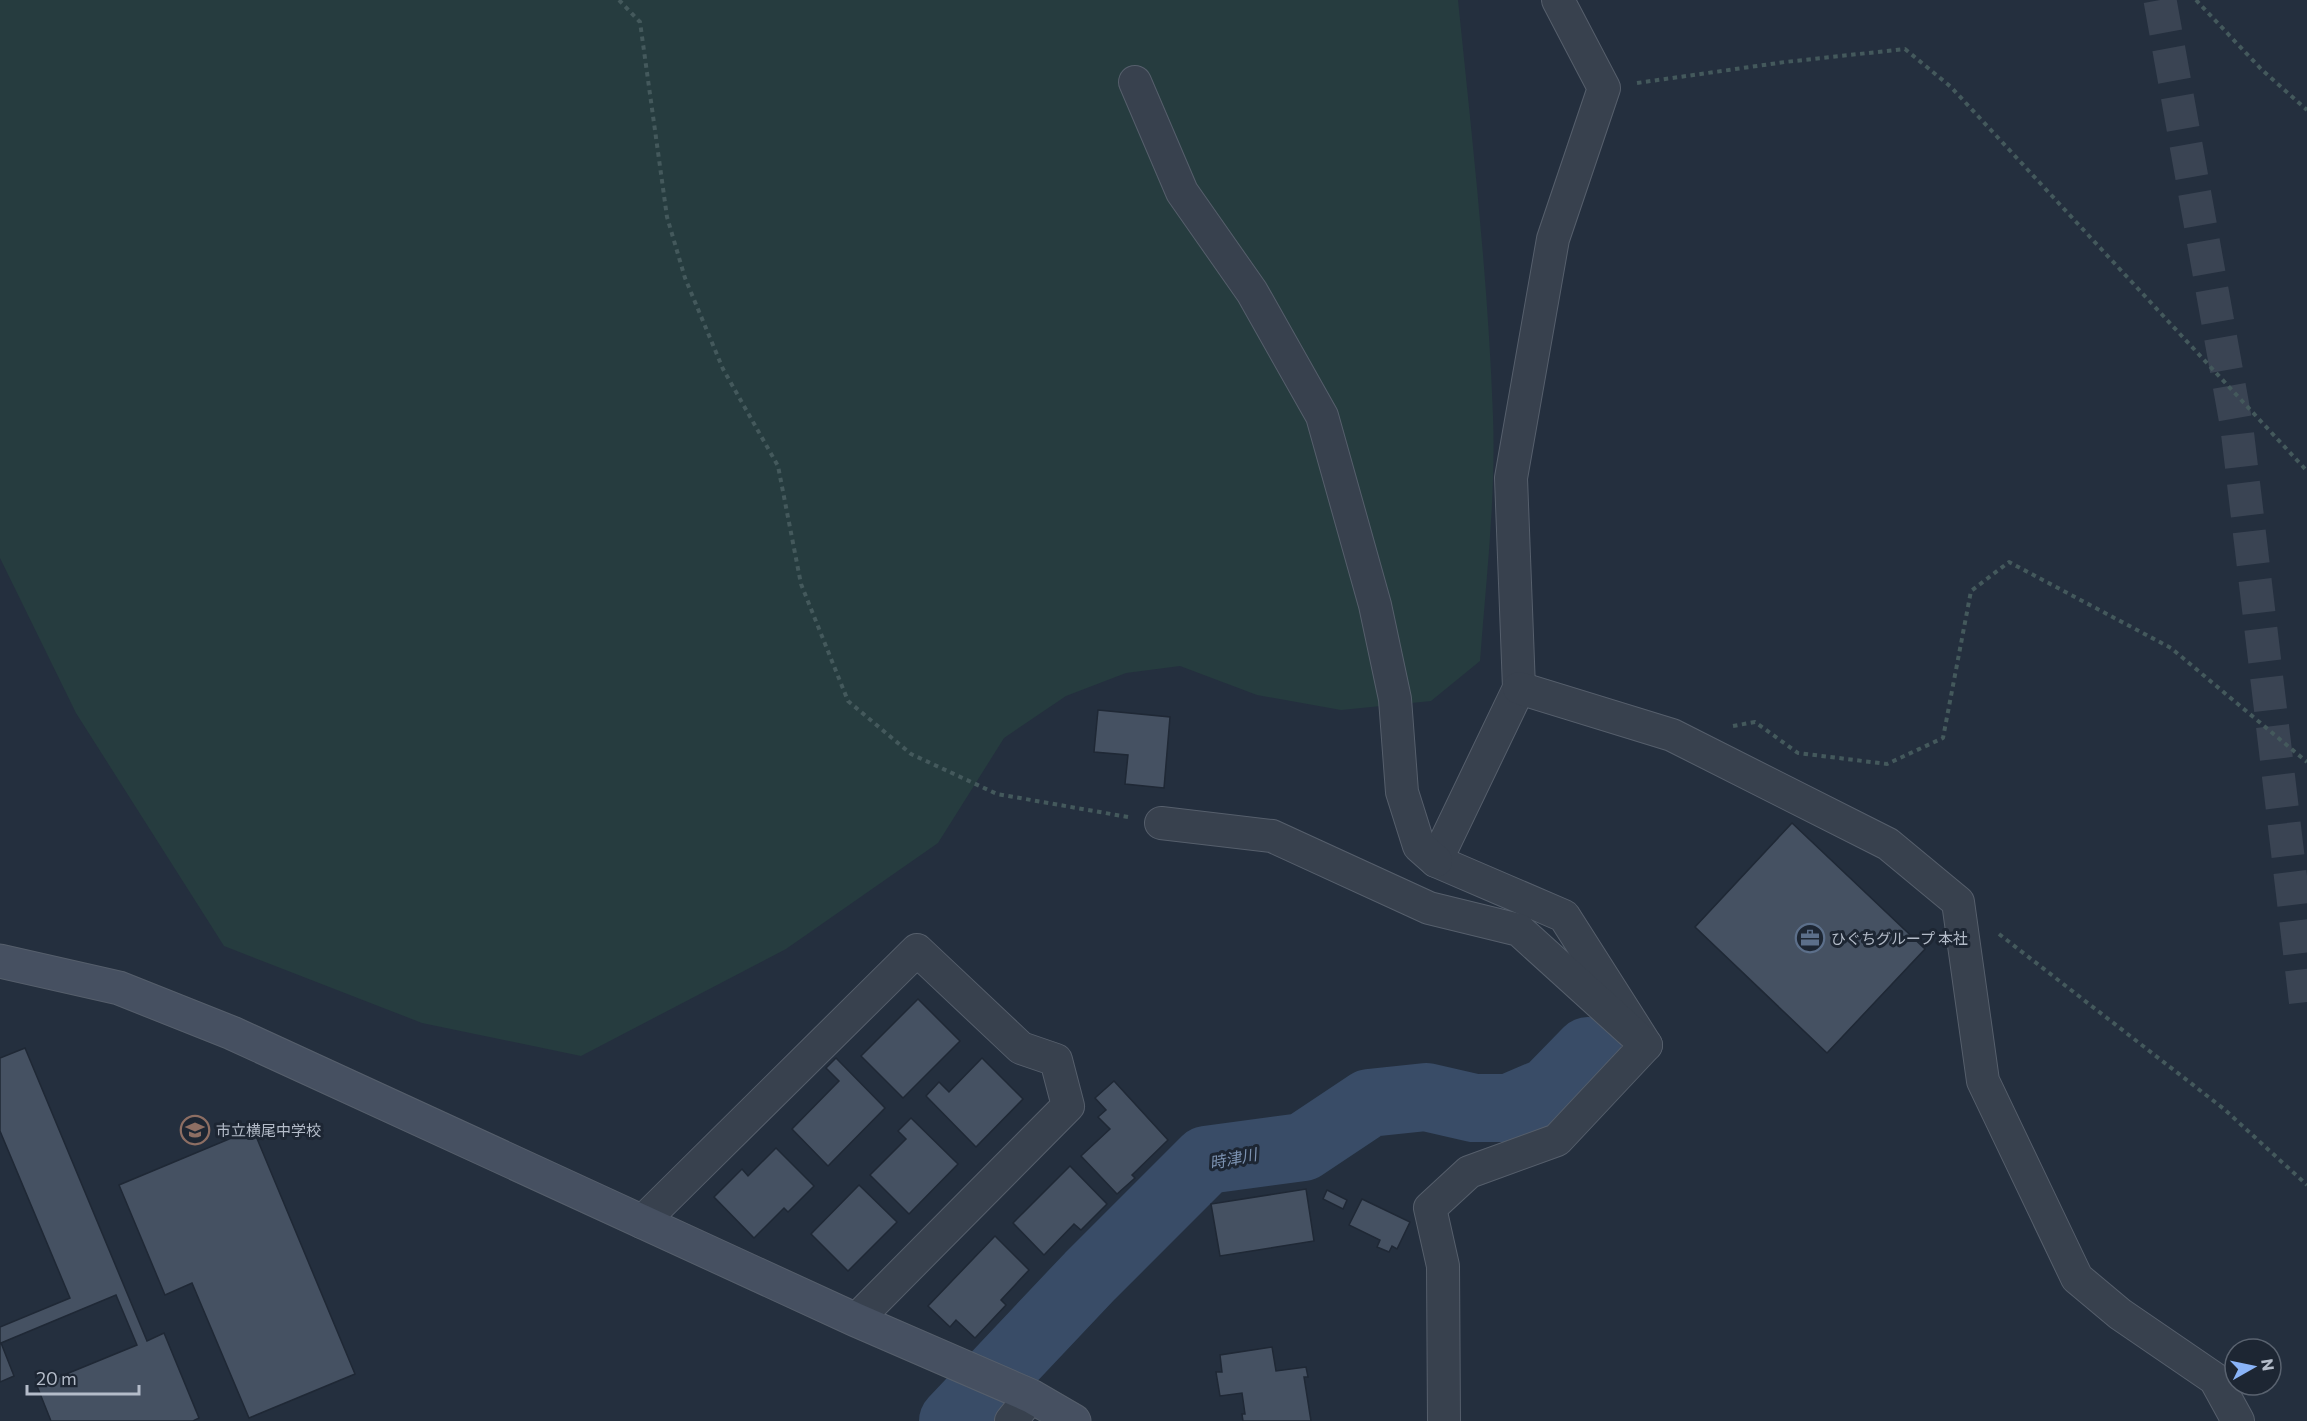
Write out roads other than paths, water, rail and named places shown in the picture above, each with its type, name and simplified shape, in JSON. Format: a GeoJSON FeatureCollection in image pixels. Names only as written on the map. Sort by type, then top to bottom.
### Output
{"type":"FeatureCollection","features":[{"type":"Feature","properties":{"kind":"street"},"geometry":{"type":"LineString","coordinates":[[1436,861],[1520,688],[1511,477],[1553,239],[1604,88],[1558,0]]}},
{"type":"Feature","properties":{"kind":"street"},"geometry":{"type":"LineString","coordinates":[[1136,82],[1182,192],[1252,292],[1322,416],[1375,605],[1395,699],[1402,792],[1419,846],[1436,861],[1564,916],[1646,1045]]}},
{"type":"Feature","properties":{"kind":"street"},"geometry":{"type":"LineString","coordinates":[[1520,688],[1672,735],[1888,844],[1958,902],[1983,1081],[2077,1278],[2120,1314],[2215,1379],[2238,1421]]}},
{"type":"Feature","properties":{"kind":"street"},"geometry":{"type":"LineString","coordinates":[[1161,823],[1272,836],[1429,908],[1519,930],[1646,1045]]}},
{"type":"Feature","properties":{"kind":"street"},"geometry":{"type":"LineString","coordinates":[[642,1222],[917,950],[1021,1048],[1056,1060],[1068,1106],[856,1320]]}},
{"type":"Feature","properties":{"kind":"street"},"geometry":{"type":"LineString","coordinates":[[0,961],[119,988],[232,1033],[856,1320],[1030,1395],[1074,1421]]}},
{"type":"Feature","properties":{"kind":"street"},"geometry":{"type":"LineString","coordinates":[[1444,1421],[1443,1266],[1430,1208],[1468,1172],[1557,1140],[1646,1045]]}},
{"type":"Feature","properties":{"kind":"street"},"geometry":{"type":"LineString","coordinates":[[1011,1421],[1030,1395]]}},
{"type":"Feature","properties":{"kind":"waterway","name":"時津川"},"geometry":{"type":"LineString","coordinates":[[953,1421],[1090,1276],[1206,1160],[1303,1147],[1369,1103],[1426,1097],[1474,1108],[1509,1108],[1549,1091],[1588,1051]]}},
{"type":"Feature","properties":{"kind":"tunnel"},"geometry":{"type":"LineString","coordinates":[[2160,0],[2237,429],[2307,1015]]}},
{"type":"Feature","properties":{"kind":"place","name":"ひぐちグループ 本社"},"geometry":{"type":"Point","coordinates":[1810,938]}},
{"type":"Feature","properties":{"kind":"place","name":"市立横尾中学校"},"geometry":{"type":"Point","coordinates":[195,1130]}}]}
